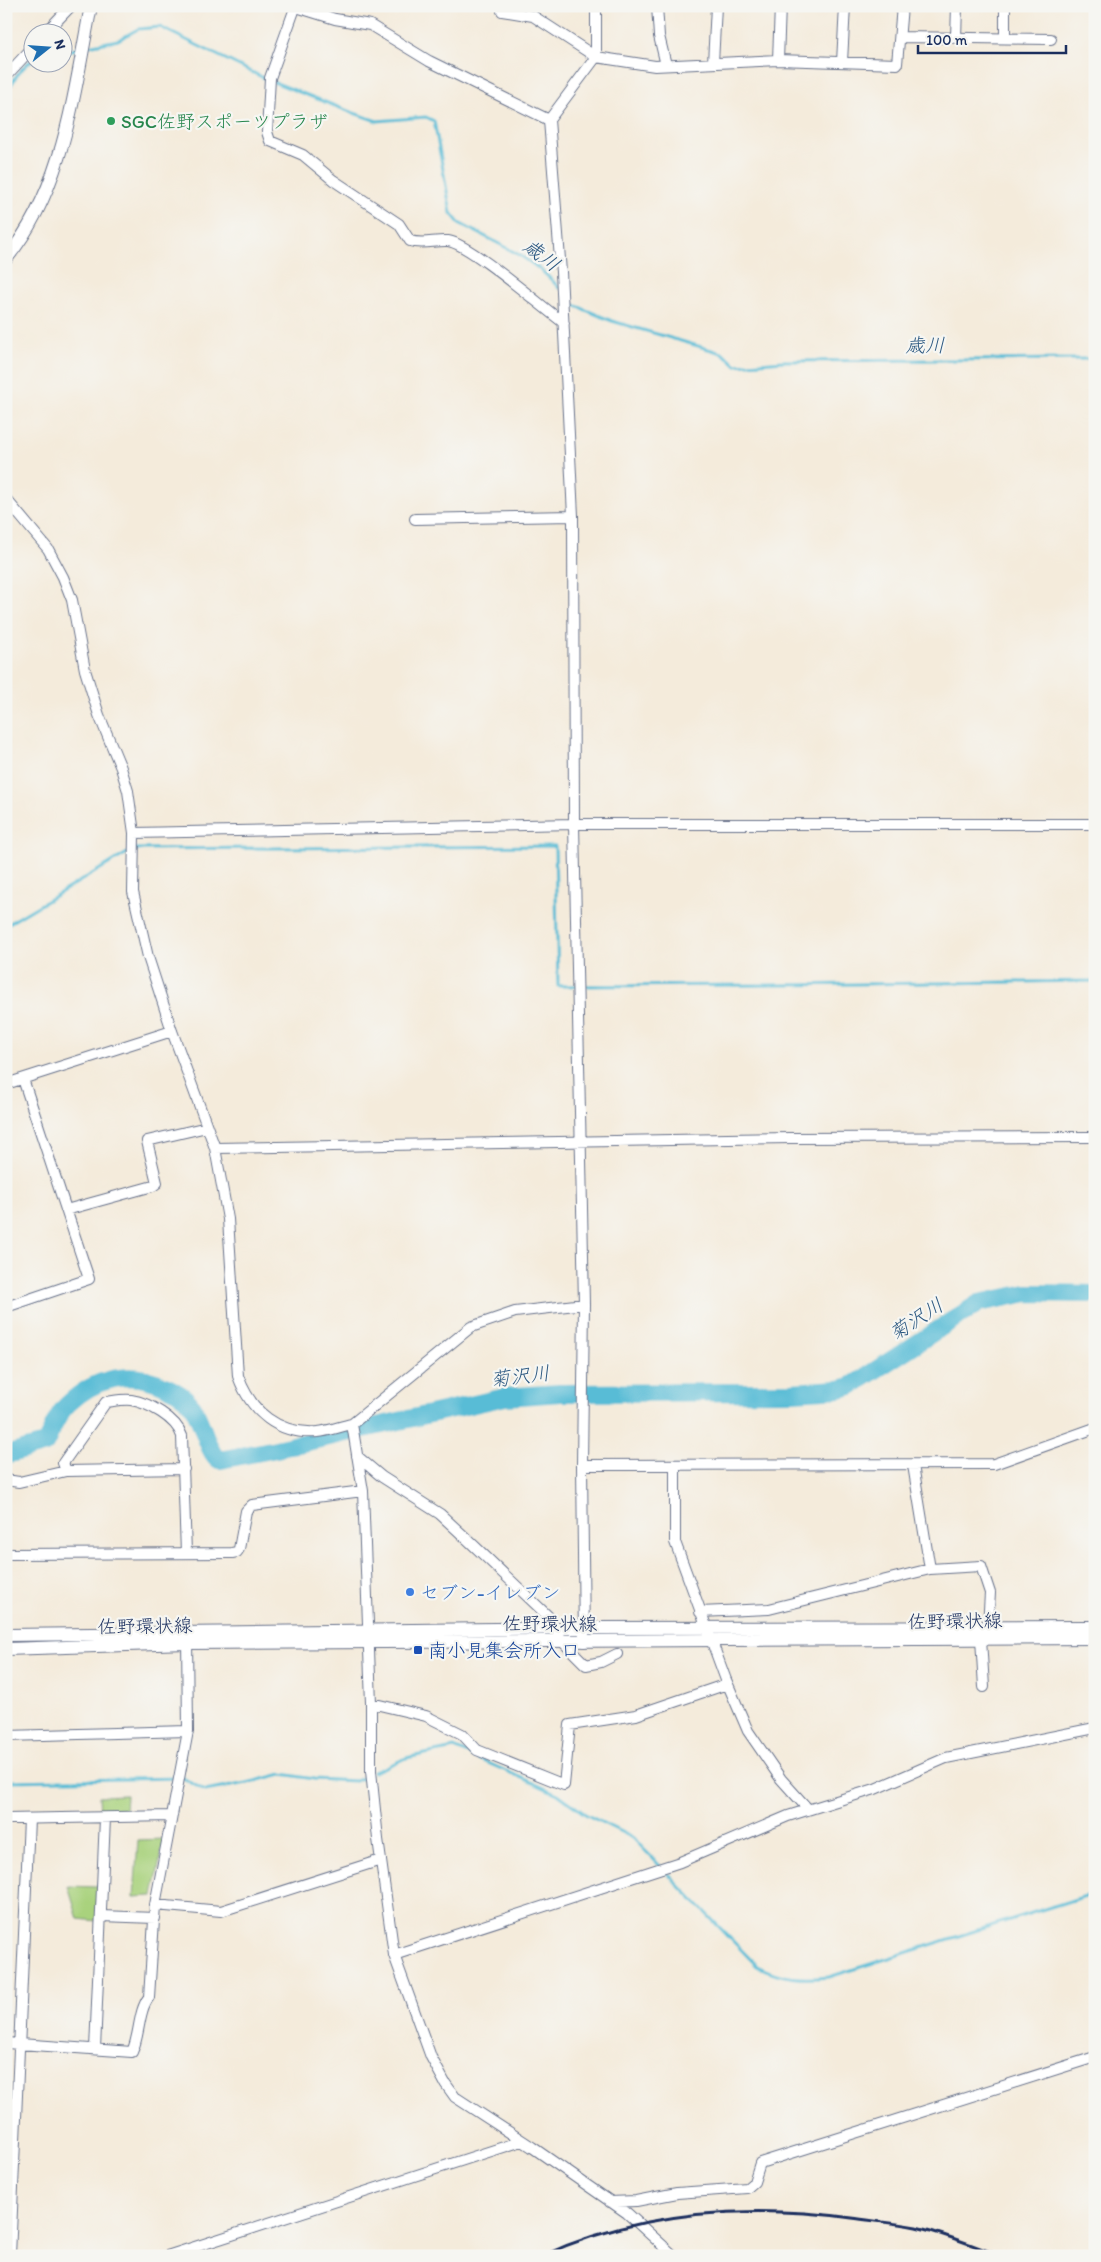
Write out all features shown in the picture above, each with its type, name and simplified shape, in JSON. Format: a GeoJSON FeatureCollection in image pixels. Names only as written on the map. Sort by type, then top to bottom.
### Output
{"type":"FeatureCollection","features":[{"type":"Feature","properties":{"kind":"main road"},"geometry":{"type":"LineString","coordinates":[[6,259],[23,236],[38,209],[52,175],[65,134],[91,6]]}},
{"type":"Feature","properties":{"kind":"main road","name":"佐野環状線"},"geometry":{"type":"LineString","coordinates":[[6,1636],[187,1638],[369,1636],[584,1628],[1095,1627]]}},
{"type":"Feature","properties":{"kind":"main road","name":"佐野環状線"},"geometry":{"type":"LineString","coordinates":[[369,1636],[563,1642],[1095,1638]]}},
{"type":"Feature","properties":{"kind":"main road","name":"佐野環状線"},"geometry":{"type":"LineString","coordinates":[[6,1649],[187,1638]]}},
{"type":"Feature","properties":{"kind":"street"},"geometry":{"type":"LineString","coordinates":[[56,22],[71,6]]}},
{"type":"Feature","properties":{"kind":"street"},"geometry":{"type":"LineString","coordinates":[[503,6],[502,11],[533,16],[596,57],[656,66],[778,60],[897,64],[902,6]]}},
{"type":"Feature","properties":{"kind":"street"},"geometry":{"type":"LineString","coordinates":[[584,1642],[582,1466],[584,1304],[574,824],[573,516],[564,323],[549,120],[596,57],[596,6]]}},
{"type":"Feature","properties":{"kind":"street"},"geometry":{"type":"LineString","coordinates":[[658,6],[659,36],[666,65]]}},
{"type":"Feature","properties":{"kind":"street"},"geometry":{"type":"LineString","coordinates":[[713,63],[716,6]]}},
{"type":"Feature","properties":{"kind":"street"},"geometry":{"type":"LineString","coordinates":[[778,60],[780,6]]}},
{"type":"Feature","properties":{"kind":"street"},"geometry":{"type":"LineString","coordinates":[[842,62],[845,6]]}},
{"type":"Feature","properties":{"kind":"street"},"geometry":{"type":"LineString","coordinates":[[956,38],[957,6]]}},
{"type":"Feature","properties":{"kind":"street"},"geometry":{"type":"LineString","coordinates":[[1005,6],[1005,38]]}},
{"type":"Feature","properties":{"kind":"street"},"geometry":{"type":"LineString","coordinates":[[549,120],[429,61],[370,25],[334,19],[294,7],[270,78],[267,132],[270,141],[303,155],[333,180],[400,224],[410,241],[418,244],[449,241],[474,254],[564,323]]}},
{"type":"Feature","properties":{"kind":"street"},"geometry":{"type":"LineString","coordinates":[[900,37],[1051,39]]}},
{"type":"Feature","properties":{"kind":"street"},"geometry":{"type":"LineString","coordinates":[[6,76],[22,59]]}},
{"type":"Feature","properties":{"kind":"street"},"geometry":{"type":"LineString","coordinates":[[6,499],[48,549],[72,600],[85,670],[99,715],[121,768],[128,791],[134,833],[133,892],[148,957],[172,1031],[216,1148],[228,1220],[238,1376],[245,1394],[259,1412],[286,1428],[303,1432],[320,1432],[352,1424],[470,1327],[515,1312],[584,1304]]}},
{"type":"Feature","properties":{"kind":"street"},"geometry":{"type":"LineString","coordinates":[[416,519],[573,516]]}},
{"type":"Feature","properties":{"kind":"street"},"geometry":{"type":"LineString","coordinates":[[134,833],[574,824],[1095,824]]}},
{"type":"Feature","properties":{"kind":"street"},"geometry":{"type":"LineString","coordinates":[[6,1084],[172,1031]]}},
{"type":"Feature","properties":{"kind":"street"},"geometry":{"type":"LineString","coordinates":[[6,1307],[89,1279],[23,1079]]}},
{"type":"Feature","properties":{"kind":"street"},"geometry":{"type":"LineString","coordinates":[[66,1210],[153,1186],[157,1183],[147,1141],[207,1127]]}},
{"type":"Feature","properties":{"kind":"street"},"geometry":{"type":"LineString","coordinates":[[216,1148],[791,1138],[1095,1137]]}},
{"type":"Feature","properties":{"kind":"street"},"geometry":{"type":"LineString","coordinates":[[66,1470],[63,1463],[67,1455],[106,1402],[129,1400],[140,1402],[162,1413],[179,1428],[182,1436],[186,1553]]}},
{"type":"Feature","properties":{"kind":"street"},"geometry":{"type":"LineString","coordinates":[[352,1424],[363,1491],[371,1703],[371,1771],[381,1860],[394,1955],[431,2057],[455,2097],[627,2213],[674,2256]]}},
{"type":"Feature","properties":{"kind":"street"},"geometry":{"type":"LineString","coordinates":[[582,1466],[994,1464],[1095,1428]]}},
{"type":"Feature","properties":{"kind":"street"},"geometry":{"type":"LineString","coordinates":[[357,1456],[382,1477],[440,1514],[548,1616],[563,1642],[586,1665],[601,1662],[618,1654]]}},
{"type":"Feature","properties":{"kind":"street"},"geometry":{"type":"LineString","coordinates":[[675,1465],[675,1542],[706,1629],[748,1731],[781,1779],[808,1809]]}},
{"type":"Feature","properties":{"kind":"street"},"geometry":{"type":"LineString","coordinates":[[912,1465],[930,1569]]}},
{"type":"Feature","properties":{"kind":"street"},"geometry":{"type":"LineString","coordinates":[[6,1480],[19,1482],[66,1470],[184,1469]]}},
{"type":"Feature","properties":{"kind":"street"},"geometry":{"type":"LineString","coordinates":[[6,1554],[237,1552],[242,1539],[246,1511],[252,1505],[363,1491]]}},
{"type":"Feature","properties":{"kind":"street"},"geometry":{"type":"LineString","coordinates":[[700,1612],[769,1609],[930,1569],[982,1566],[990,1593],[988,1627],[981,1639],[984,1686]]}},
{"type":"Feature","properties":{"kind":"street"},"geometry":{"type":"LineString","coordinates":[[6,2043],[132,2052],[138,2039],[143,2004],[149,1997],[155,1905],[188,1731],[187,1638]]}},
{"type":"Feature","properties":{"kind":"street"},"geometry":{"type":"LineString","coordinates":[[371,1703],[426,1716],[462,1734],[477,1750],[564,1785],[570,1725],[636,1715],[728,1684]]}},
{"type":"Feature","properties":{"kind":"street"},"geometry":{"type":"LineString","coordinates":[[394,1955],[680,1862],[808,1809],[875,1789],[946,1758],[1095,1728]]}},
{"type":"Feature","properties":{"kind":"street"},"geometry":{"type":"LineString","coordinates":[[6,1736],[188,1731]]}},
{"type":"Feature","properties":{"kind":"street"},"geometry":{"type":"LineString","coordinates":[[6,1819],[172,1816]]}},
{"type":"Feature","properties":{"kind":"street"},"geometry":{"type":"LineString","coordinates":[[95,2049],[105,1818]]}},
{"type":"Feature","properties":{"kind":"street"},"geometry":{"type":"LineString","coordinates":[[10,2256],[29,1819]]}},
{"type":"Feature","properties":{"kind":"street"},"geometry":{"type":"LineString","coordinates":[[155,1905],[221,1911],[381,1860]]}},
{"type":"Feature","properties":{"kind":"street"},"geometry":{"type":"LineString","coordinates":[[101,1916],[155,1918]]}},
{"type":"Feature","properties":{"kind":"street"},"geometry":{"type":"LineString","coordinates":[[610,2202],[636,2201],[677,2193],[747,2188],[754,2182],[760,2163],[1095,2057]]}},
{"type":"Feature","properties":{"kind":"street"},"geometry":{"type":"LineString","coordinates":[[167,2256],[522,2142]]}},
{"type":"Feature","properties":{"kind":"green space"},"geometry":{"type":"Polygon","coordinates":[[[126,1795],[125,1813],[100,1814],[99,1796],[126,1795]]]}},
{"type":"Feature","properties":{"kind":"green space"},"geometry":{"type":"Polygon","coordinates":[[[164,1839],[153,1896],[134,1897],[138,1840],[164,1839]]]}},
{"type":"Feature","properties":{"kind":"green space"},"geometry":{"type":"Polygon","coordinates":[[[68,1886],[98,1887],[97,1921],[78,1919],[68,1886]]]}},
{"type":"Feature","properties":{"kind":"waterway","name":"歳川"},"geometry":{"type":"LineString","coordinates":[[88,46],[118,40],[138,29],[160,27],[266,79],[377,121],[426,117],[434,121],[451,213],[459,223],[537,267],[559,288]]}},
{"type":"Feature","properties":{"kind":"waterway","name":"歳川"},"geometry":{"type":"LineString","coordinates":[[72,50],[79,48]]}},
{"type":"Feature","properties":{"kind":"waterway","name":"歳川"},"geometry":{"type":"LineString","coordinates":[[6,97],[10,86],[22,69]]}},
{"type":"Feature","properties":{"kind":"waterway","name":"歳川"},"geometry":{"type":"LineString","coordinates":[[565,295],[574,305],[612,321],[722,353],[736,365],[783,361],[1095,359]]}},
{"type":"Feature","properties":{"kind":"waterway"},"geometry":{"type":"LineString","coordinates":[[6,925],[134,849],[555,846],[558,986],[1095,981]]}},
{"type":"Feature","properties":{"kind":"waterway","name":"菊沢川"},"geometry":{"type":"LineString","coordinates":[[6,1455],[45,1444],[57,1418],[64,1408],[78,1395],[101,1382],[126,1377],[152,1381],[182,1395],[188,1400],[198,1417],[211,1450],[219,1460],[276,1449],[505,1397],[560,1393],[792,1392],[839,1389],[851,1386],[979,1303],[1027,1293],[1095,1294]]}},
{"type":"Feature","properties":{"kind":"waterway"},"geometry":{"type":"LineString","coordinates":[[374,1772],[406,1758],[454,1748],[558,1794],[585,1814],[633,1838],[660,1866]]}},
{"type":"Feature","properties":{"kind":"waterway"},"geometry":{"type":"LineString","coordinates":[[6,1781],[183,1778],[205,1791],[282,1774],[314,1779],[356,1781],[368,1775]]}},
{"type":"Feature","properties":{"kind":"waterway"},"geometry":{"type":"LineString","coordinates":[[664,1870],[757,1966],[775,1974],[792,1978],[829,1977],[1095,1893]]}},
{"type":"Feature","properties":{"kind":"railway"},"geometry":{"type":"LineString","coordinates":[[542,2256],[579,2241],[617,2229],[694,2215],[733,2212],[812,2214],[892,2223],[916,2227],[1002,2256]]}},
{"type":"Feature","properties":{"kind":"place","name":"SGC佐野スポーツプラザ"},"geometry":{"type":"Point","coordinates":[111,121]}},
{"type":"Feature","properties":{"kind":"place","name":"セブン-イレブン"},"geometry":{"type":"Point","coordinates":[410,1592]}},
{"type":"Feature","properties":{"kind":"place","name":"南小見集会所入口"},"geometry":{"type":"Point","coordinates":[418,1650]}}]}
